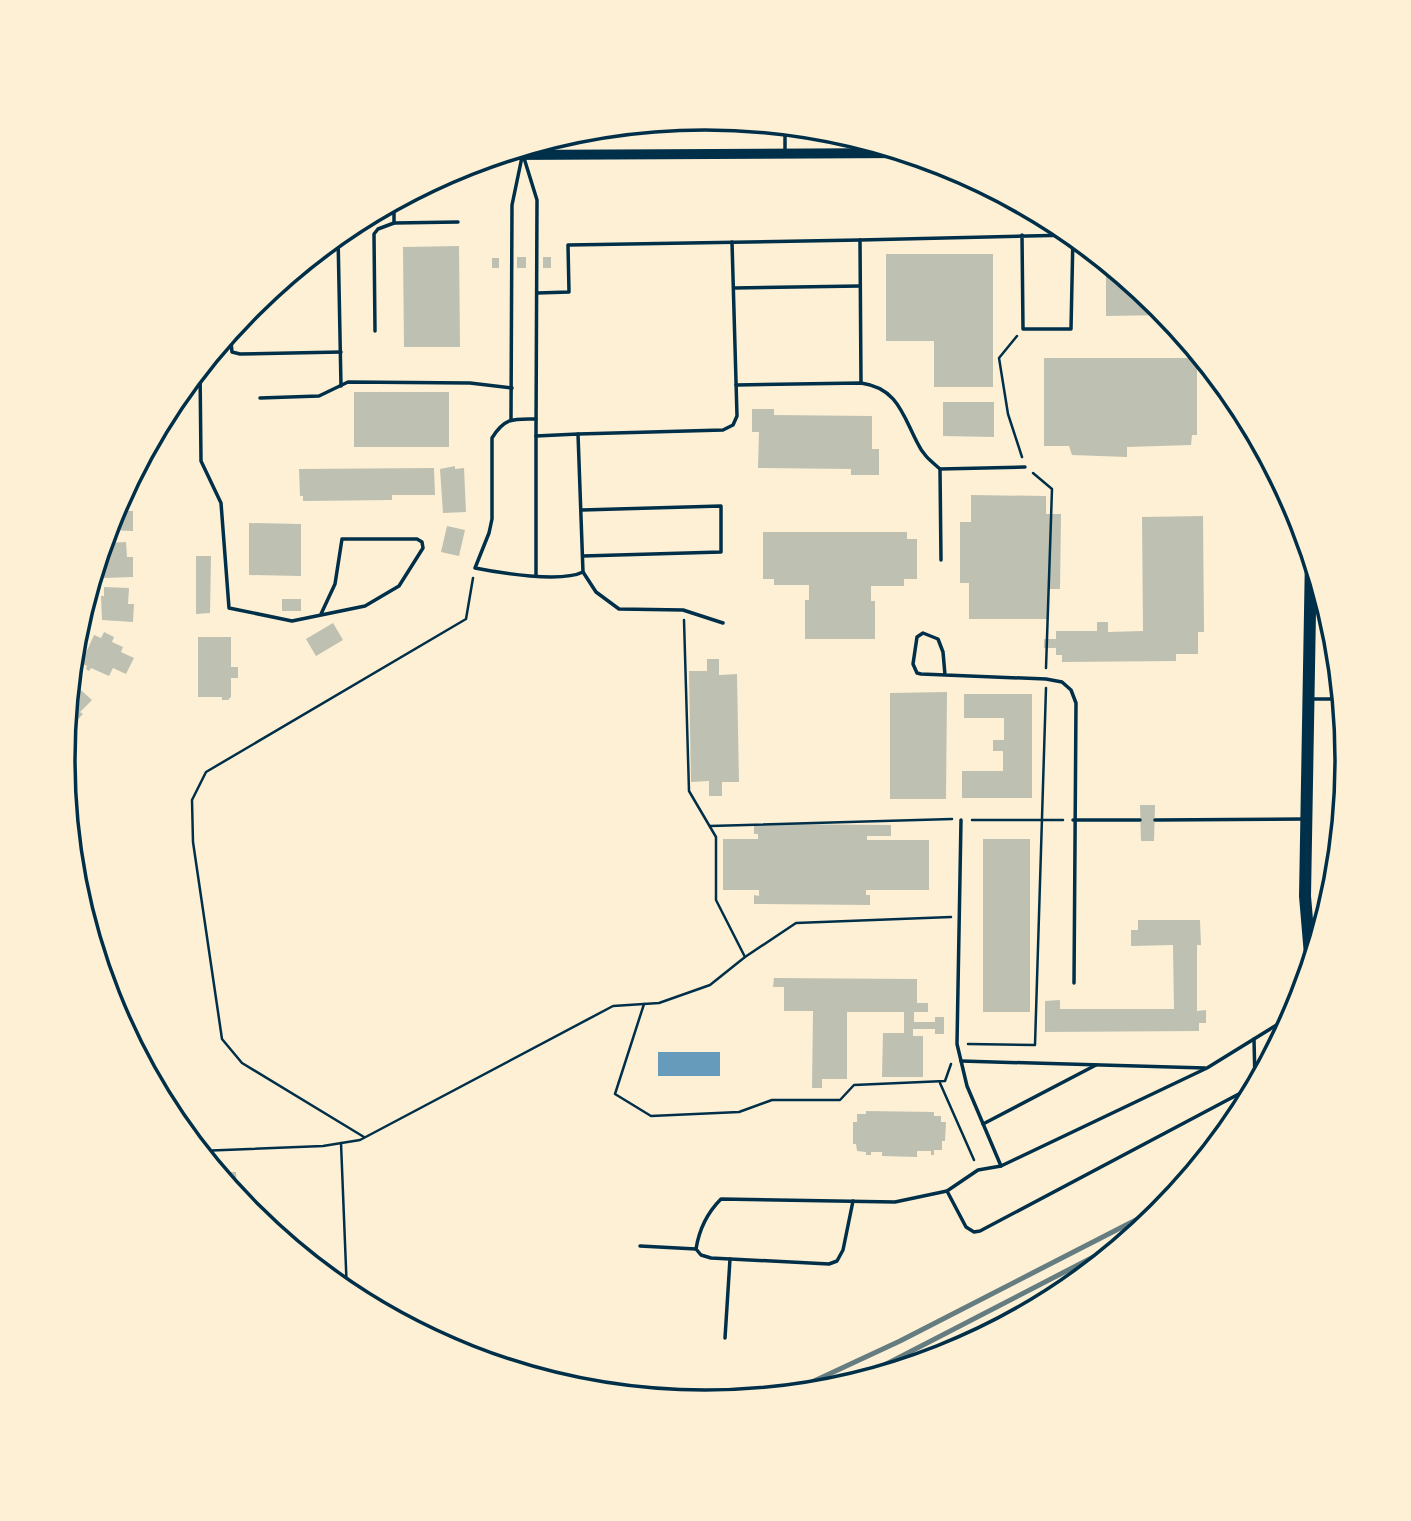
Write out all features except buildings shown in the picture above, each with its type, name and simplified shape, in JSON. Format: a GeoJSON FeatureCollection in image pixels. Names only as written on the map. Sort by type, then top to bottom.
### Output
{"type":"FeatureCollection","features":[{"type":"Feature","properties":{"kind":"main road"},"geometry":{"type":"LineString","coordinates":[[532,155],[873,153]]}},
{"type":"Feature","properties":{"kind":"main road"},"geometry":{"type":"LineString","coordinates":[[1309,941],[1305,896],[1311,586]]}},
{"type":"Feature","properties":{"kind":"lane"},"geometry":{"type":"LineString","coordinates":[[785,136],[785,154]]}},
{"type":"Feature","properties":{"kind":"lane"},"geometry":{"type":"LineString","coordinates":[[512,419],[512,205],[522,158]]}},
{"type":"Feature","properties":{"kind":"lane"},"geometry":{"type":"LineString","coordinates":[[524,158],[537,200],[536,575]]}},
{"type":"Feature","properties":{"kind":"lane"},"geometry":{"type":"LineString","coordinates":[[394,213],[394,223]]}},
{"type":"Feature","properties":{"kind":"lane"},"geometry":{"type":"LineString","coordinates":[[375,331],[374,234],[384,225],[394,223],[458,222]]}},
{"type":"Feature","properties":{"kind":"lane"},"geometry":{"type":"LineString","coordinates":[[1022,235],[1023,329],[1071,328],[1073,248]]}},
{"type":"Feature","properties":{"kind":"lane"},"geometry":{"type":"LineString","coordinates":[[537,293],[569,292],[568,245],[1054,235]]}},
{"type":"Feature","properties":{"kind":"lane"},"geometry":{"type":"LineString","coordinates":[[860,240],[861,383]]}},
{"type":"Feature","properties":{"kind":"lane"},"geometry":{"type":"LineString","coordinates":[[536,436],[723,430],[733,425],[737,416],[732,242]]}},
{"type":"Feature","properties":{"kind":"lane"},"geometry":{"type":"LineString","coordinates":[[338,248],[341,386]]}},
{"type":"Feature","properties":{"kind":"lane"},"geometry":{"type":"LineString","coordinates":[[733,288],[860,286]]}},
{"type":"Feature","properties":{"kind":"lane"},"geometry":{"type":"LineString","coordinates":[[231,346],[232,352],[240,354],[341,352]]}},
{"type":"Feature","properties":{"kind":"lane"},"geometry":{"type":"LineString","coordinates":[[260,398],[319,396],[348,382],[470,383],[512,388]]}},
{"type":"Feature","properties":{"kind":"lane"},"geometry":{"type":"LineString","coordinates":[[200,384],[201,461],[221,503],[229,608],[292,621],[365,606],[399,586],[423,548],[422,542],[417,539],[342,539],[335,584],[321,614]]}},
{"type":"Feature","properties":{"kind":"lane"},"geometry":{"type":"LineString","coordinates":[[736,385],[874,385],[894,400],[904,413],[918,445],[926,457],[940,469],[1025,467]]}},
{"type":"Feature","properties":{"kind":"lane"},"geometry":{"type":"LineString","coordinates":[[536,419],[512,419],[499,426],[492,438],[492,519],[475,568],[500,573],[566,578],[583,572]]}},
{"type":"Feature","properties":{"kind":"lane"},"geometry":{"type":"LineString","coordinates":[[578,434],[583,572],[596,592],[619,609],[683,610],[723,623]]}},
{"type":"Feature","properties":{"kind":"lane"},"geometry":{"type":"LineString","coordinates":[[940,469],[941,560]]}},
{"type":"Feature","properties":{"kind":"lane"},"geometry":{"type":"LineString","coordinates":[[581,510],[721,506],[721,552],[583,556]]}},
{"type":"Feature","properties":{"kind":"lane"},"geometry":{"type":"LineString","coordinates":[[945,675],[943,652],[938,639],[923,633],[917,637],[913,664],[915,670],[921,674],[945,675],[1046,679],[1062,682],[1071,690],[1076,703],[1073,984]]}},
{"type":"Feature","properties":{"kind":"lane"},"geometry":{"type":"LineString","coordinates":[[1309,699],[1332,699]]}},
{"type":"Feature","properties":{"kind":"lane"},"geometry":{"type":"LineString","coordinates":[[1155,820],[1307,819]]}},
{"type":"Feature","properties":{"kind":"lane"},"geometry":{"type":"LineString","coordinates":[[961,820],[957,1044],[967,1086],[1001,1166]]}},
{"type":"Feature","properties":{"kind":"lane"},"geometry":{"type":"LineString","coordinates":[[1073,820],[1140,820]]}},
{"type":"Feature","properties":{"kind":"lane"},"geometry":{"type":"LineString","coordinates":[[696,1249],[699,1234],[712,1208],[721,1199],[895,1202],[947,1191],[978,1170],[1001,1166],[1207,1068],[1278,1024]]}},
{"type":"Feature","properties":{"kind":"lane"},"geometry":{"type":"LineString","coordinates":[[1254,1039],[1255,1069]]}},
{"type":"Feature","properties":{"kind":"lane"},"geometry":{"type":"LineString","coordinates":[[961,1061],[1207,1068]]}},
{"type":"Feature","properties":{"kind":"lane"},"geometry":{"type":"LineString","coordinates":[[983,1124],[1097,1065]]}},
{"type":"Feature","properties":{"kind":"lane"},"geometry":{"type":"LineString","coordinates":[[947,1191],[966,1227],[974,1232],[980,1231],[1241,1093]]}},
{"type":"Feature","properties":{"kind":"lane"},"geometry":{"type":"LineString","coordinates":[[639,1247],[696,1249],[701,1255],[711,1258],[829,1264],[837,1261],[843,1250],[853,1201]]}},
{"type":"Feature","properties":{"kind":"lane"},"geometry":{"type":"LineString","coordinates":[[725,1338],[730,1259]]}},
{"type":"Feature","properties":{"kind":"path"},"geometry":{"type":"LineString","coordinates":[[644,1004],[615,1094],[651,1116],[739,1112],[772,1100],[840,1100],[854,1085],[945,1082],[957,1044],[1035,1045],[1052,489],[1025,467],[1008,414],[999,358],[1023,329]]}},
{"type":"Feature","properties":{"kind":"path"},"geometry":{"type":"LineString","coordinates":[[364,1137],[242,1063],[222,1040],[193,842],[192,800],[206,772],[466,619],[475,568]]}},
{"type":"Feature","properties":{"kind":"path"},"geometry":{"type":"LineString","coordinates":[[683,610],[689,791],[716,836],[716,900],[746,957]]}},
{"type":"Feature","properties":{"kind":"path"},"geometry":{"type":"LineString","coordinates":[[710,826],[1073,820]]}},
{"type":"Feature","properties":{"kind":"path"},"geometry":{"type":"LineString","coordinates":[[211,1151],[323,1146],[364,1137],[612,1006],[659,1003],[710,985],[796,923],[952,916]]}},
{"type":"Feature","properties":{"kind":"path"},"geometry":{"type":"LineString","coordinates":[[939,1082],[978,1170]]}},
{"type":"Feature","properties":{"kind":"path"},"geometry":{"type":"LineString","coordinates":[[341,1143],[346,1278]]}},
{"type":"Feature","properties":{"kind":"water"},"geometry":{"type":"Polygon","coordinates":[[[658,1052],[720,1052],[720,1076],[658,1076],[658,1052]]]}},
{"type":"Feature","properties":{"kind":"railway"},"geometry":{"type":"LineString","coordinates":[[814,1381],[900,1341],[1136,1220]]}},
{"type":"Feature","properties":{"kind":"railway"},"geometry":{"type":"LineString","coordinates":[[888,1363],[1094,1257]]}}]}
